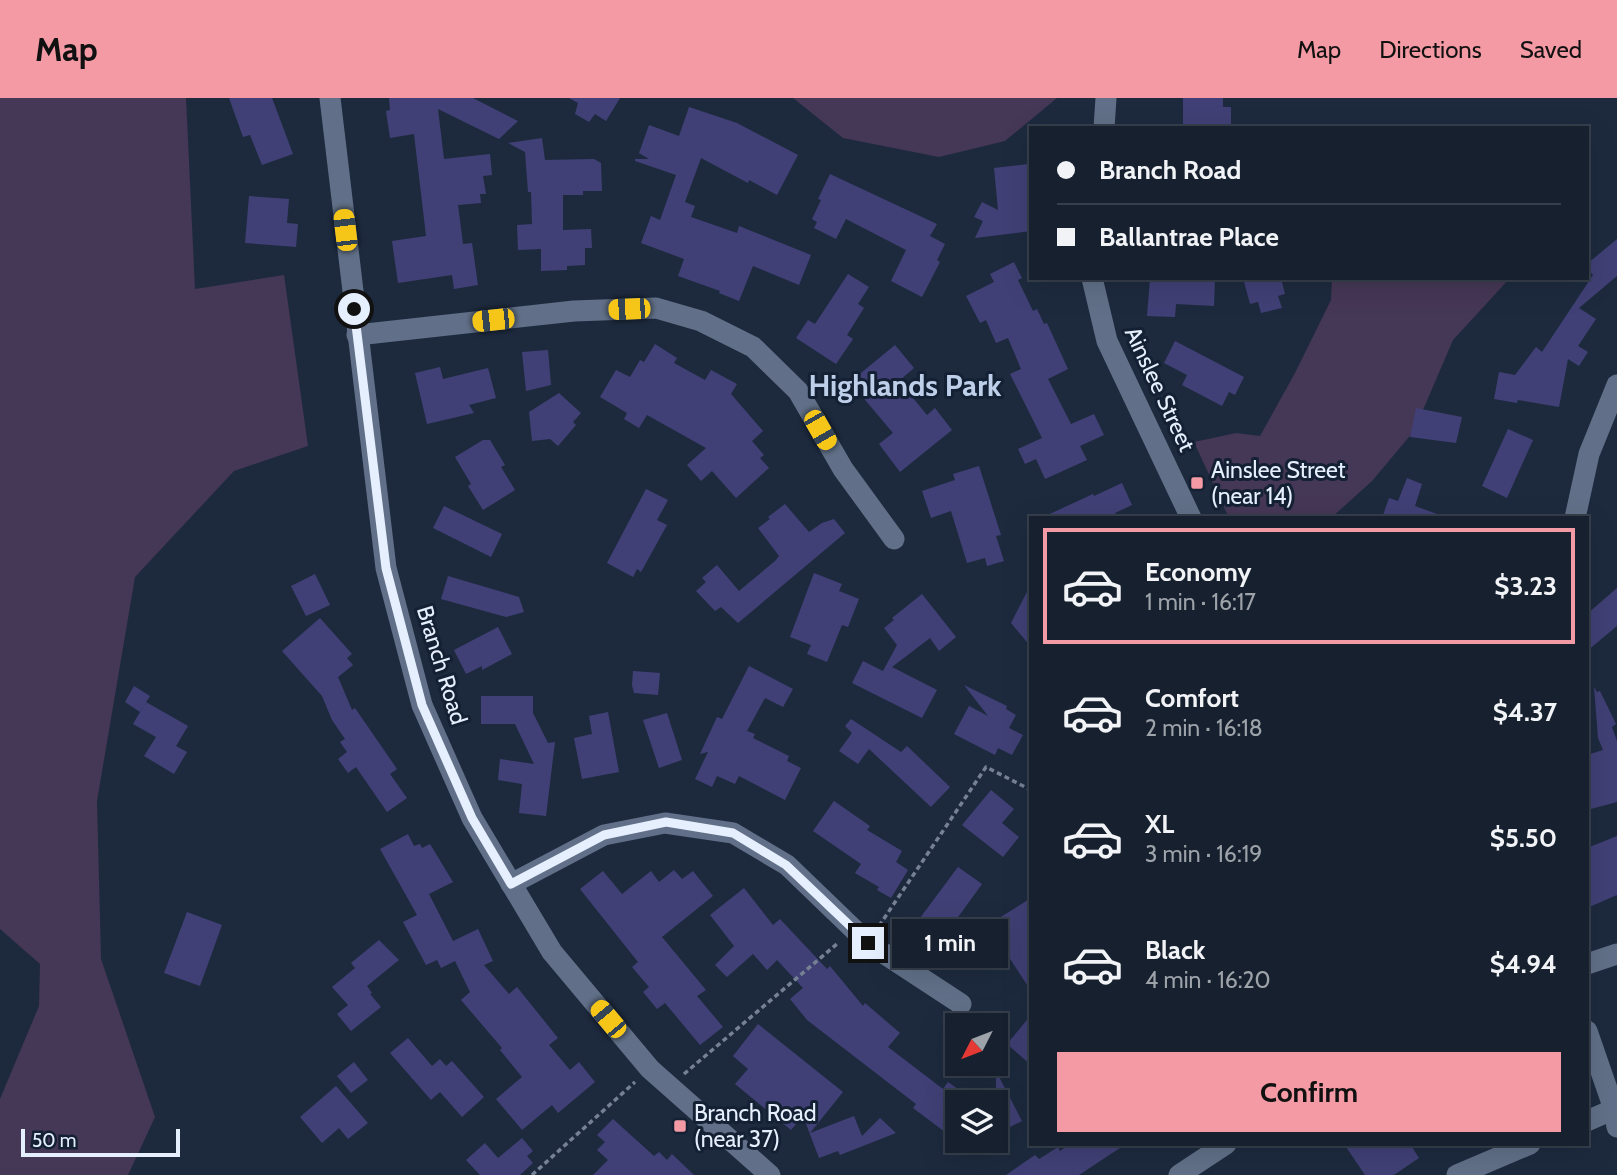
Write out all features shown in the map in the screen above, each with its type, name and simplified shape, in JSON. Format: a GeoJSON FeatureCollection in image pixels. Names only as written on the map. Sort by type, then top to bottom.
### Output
{"type":"FeatureCollection","features":[{"type":"Feature","properties":{"kind":"street","name":"Branch Road"},"geometry":{"type":"LineString","coordinates":[[330,98],[386,568],[422,705],[472,818],[552,952],[650,1069],[770,1175]]}},
{"type":"Feature","properties":{"kind":"street"},"geometry":{"type":"LineString","coordinates":[[1104,126],[1106,98]]}},
{"type":"Feature","properties":{"kind":"street","name":"Ainslee Street"},"geometry":{"type":"LineString","coordinates":[[1093,280],[1107,341],[1190,516]]}},
{"type":"Feature","properties":{"kind":"street"},"geometry":{"type":"LineString","coordinates":[[357,335],[574,311],[656,308],[701,321],[752,348],[798,391],[843,469],[894,539]]}},
{"type":"Feature","properties":{"kind":"street"},"geometry":{"type":"LineString","coordinates":[[1575,516],[1589,454],[1617,385]]}},
{"type":"Feature","properties":{"kind":"street"},"geometry":{"type":"LineString","coordinates":[[511,884],[604,835],[666,822],[733,833],[786,865],[860,936],[961,1004]]}},
{"type":"Feature","properties":{"kind":"street"},"geometry":{"type":"LineString","coordinates":[[1589,963],[1617,954]]}},
{"type":"Feature","properties":{"kind":"street"},"geometry":{"type":"LineString","coordinates":[[1589,1037],[1615,1118],[1589,1121]]}},
{"type":"Feature","properties":{"kind":"street"},"geometry":{"type":"LineString","coordinates":[[1179,1175],[1223,1146]]}},
{"type":"Feature","properties":{"kind":"street"},"geometry":{"type":"LineString","coordinates":[[1457,1175],[1525,1146]]}},
{"type":"Feature","properties":{"kind":"path"},"geometry":{"type":"LineString","coordinates":[[669,1087],[860,936],[986,767],[1029,789]]}},
{"type":"Feature","properties":{"kind":"path"},"geometry":{"type":"LineString","coordinates":[[532,1175],[650,1069]]}},
{"type":"Feature","properties":{"kind":"shaded area"},"geometry":{"type":"Polygon","coordinates":[[[0,98],[186,98],[195,289],[284,275],[308,446],[234,471],[135,577],[97,801],[101,959],[155,1117],[128,1175],[0,1175],[0,1099],[39,1006],[40,964],[0,929],[0,98]]]}},
{"type":"Feature","properties":{"kind":"shaded area"},"geometry":{"type":"Polygon","coordinates":[[[793,98],[1057,98],[1005,141],[939,157],[843,138],[793,98]]]}},
{"type":"Feature","properties":{"kind":"shaded area"},"geometry":{"type":"Polygon","coordinates":[[[1332,280],[1508,280],[1453,340],[1414,431],[1372,481],[1333,516],[1228,516],[1194,442],[1236,433],[1260,436],[1331,300],[1332,280]]]}},
{"type":"Feature","properties":{"kind":"building"},"geometry":{"type":"Polygon","coordinates":[[[229,98],[272,98],[293,154],[262,165],[250,135],[243,137],[229,98]]]}},
{"type":"Feature","properties":{"kind":"building"},"geometry":{"type":"Polygon","coordinates":[[[389,98],[473,98],[518,121],[499,139],[438,109],[444,159],[490,154],[492,175],[483,176],[486,194],[480,194],[481,203],[458,205],[463,244],[472,243],[478,285],[454,289],[452,275],[398,283],[392,241],[426,236],[414,134],[390,138],[386,111],[390,110],[389,98]]]}},
{"type":"Feature","properties":{"kind":"building"},"geometry":{"type":"Polygon","coordinates":[[[569,98],[620,98],[606,121],[595,114],[589,122],[575,114],[578,103],[569,98]]]}},
{"type":"Feature","properties":{"kind":"building"},"geometry":{"type":"Polygon","coordinates":[[[1183,98],[1223,98],[1223,107],[1231,107],[1231,126],[1183,126],[1183,98]]]}},
{"type":"Feature","properties":{"kind":"building"},"geometry":{"type":"Polygon","coordinates":[[[689,107],[737,123],[798,155],[777,195],[701,158],[685,202],[695,206],[691,217],[737,233],[739,226],[811,255],[799,285],[753,266],[739,301],[678,276],[684,259],[641,243],[651,216],[660,220],[676,175],[635,159],[649,159],[639,153],[649,125],[679,136],[689,107]]]}},
{"type":"Feature","properties":{"kind":"building"},"geometry":{"type":"Polygon","coordinates":[[[542,138],[545,160],[594,159],[601,163],[602,191],[563,195],[563,230],[591,229],[592,248],[585,248],[585,265],[567,266],[567,270],[541,271],[541,249],[518,250],[517,225],[532,224],[531,192],[528,192],[525,152],[508,143],[542,138]]]}},
{"type":"Feature","properties":{"kind":"building"},"geometry":{"type":"Polygon","coordinates":[[[1028,164],[1029,231],[975,238],[983,221],[974,217],[982,202],[998,210],[994,168],[1028,164]]]}},
{"type":"Feature","properties":{"kind":"building"},"geometry":{"type":"Polygon","coordinates":[[[830,174],[937,224],[930,236],[945,244],[937,260],[940,262],[922,297],[891,281],[906,250],[846,219],[836,239],[814,228],[817,222],[812,219],[830,174]]]}},
{"type":"Feature","properties":{"kind":"building"},"geometry":{"type":"Polygon","coordinates":[[[249,196],[289,199],[287,223],[298,224],[296,247],[245,243],[249,196]]]}},
{"type":"Feature","properties":{"kind":"building"},"geometry":{"type":"Polygon","coordinates":[[[1617,239],[1617,276],[1579,308],[1596,319],[1578,346],[1588,352],[1579,366],[1568,359],[1559,407],[1494,399],[1499,372],[1515,375],[1536,347],[1542,352],[1593,275],[1589,270],[1589,262],[1617,239]]]}},
{"type":"Feature","properties":{"kind":"building"},"geometry":{"type":"Polygon","coordinates":[[[1014,262],[1022,278],[1018,280],[1033,311],[1037,309],[1044,324],[1047,323],[1068,369],[1048,379],[1071,424],[1094,414],[1104,435],[1080,446],[1087,460],[1045,479],[1036,459],[1025,464],[1018,449],[1042,438],[1010,374],[1021,369],[1008,338],[996,343],[986,320],[980,323],[966,296],[994,282],[990,274],[1014,262]]]}},
{"type":"Feature","properties":{"kind":"building"},"geometry":{"type":"Polygon","coordinates":[[[848,274],[869,287],[858,304],[864,308],[847,335],[853,339],[836,364],[796,338],[808,320],[815,324],[848,274]]]}},
{"type":"Feature","properties":{"kind":"building"},"geometry":{"type":"Polygon","coordinates":[[[1150,280],[1215,280],[1214,306],[1176,304],[1175,317],[1147,316],[1150,280]]]}},
{"type":"Feature","properties":{"kind":"building"},"geometry":{"type":"Polygon","coordinates":[[[1244,280],[1282,280],[1285,294],[1278,296],[1282,308],[1261,313],[1258,302],[1250,304],[1244,280]]]}},
{"type":"Feature","properties":{"kind":"building"},"geometry":{"type":"Polygon","coordinates":[[[1175,341],[1244,377],[1235,395],[1229,392],[1222,406],[1182,385],[1187,375],[1164,363],[1175,341]]]}},
{"type":"Feature","properties":{"kind":"building"},"geometry":{"type":"Polygon","coordinates":[[[655,344],[677,358],[674,363],[705,380],[711,370],[737,384],[731,394],[763,431],[752,441],[764,455],[760,458],[769,468],[736,498],[712,471],[701,481],[687,465],[706,448],[647,415],[639,428],[624,419],[627,413],[600,397],[616,370],[630,377],[640,360],[644,362],[655,344]]]}},
{"type":"Feature","properties":{"kind":"building"},"geometry":{"type":"Polygon","coordinates":[[[895,345],[914,368],[899,381],[927,415],[935,408],[952,430],[900,472],[879,444],[893,433],[850,382],[895,345]]]}},
{"type":"Feature","properties":{"kind":"building"},"geometry":{"type":"Polygon","coordinates":[[[548,350],[551,385],[526,391],[522,352],[548,350]]]}},
{"type":"Feature","properties":{"kind":"building"},"geometry":{"type":"Polygon","coordinates":[[[440,367],[443,379],[488,368],[496,398],[469,405],[474,413],[427,424],[415,373],[440,367]]]}},
{"type":"Feature","properties":{"kind":"building"},"geometry":{"type":"Polygon","coordinates":[[[559,393],[581,413],[573,422],[576,425],[558,446],[550,439],[532,441],[529,412],[559,393]]]}},
{"type":"Feature","properties":{"kind":"building"},"geometry":{"type":"Polygon","coordinates":[[[1416,408],[1462,417],[1456,443],[1410,437],[1416,408]]]}},
{"type":"Feature","properties":{"kind":"building"},"geometry":{"type":"Polygon","coordinates":[[[1508,429],[1533,440],[1507,498],[1482,486],[1508,429]]]}},
{"type":"Feature","properties":{"kind":"building"},"geometry":{"type":"Polygon","coordinates":[[[483,440],[490,440],[505,465],[501,467],[515,490],[483,510],[455,457],[483,440]]]}},
{"type":"Feature","properties":{"kind":"building"},"geometry":{"type":"Polygon","coordinates":[[[979,466],[1001,535],[996,536],[1004,561],[987,566],[985,558],[967,563],[951,511],[931,518],[922,491],[955,480],[953,474],[979,466]]]}},
{"type":"Feature","properties":{"kind":"building"},"geometry":{"type":"Polygon","coordinates":[[[1407,478],[1422,484],[1415,506],[1440,516],[1383,516],[1389,498],[1398,501],[1407,478]]]}},
{"type":"Feature","properties":{"kind":"building"},"geometry":{"type":"Polygon","coordinates":[[[1122,483],[1132,505],[1115,513],[1117,516],[1045,516],[1093,494],[1094,496],[1122,483]]]}},
{"type":"Feature","properties":{"kind":"building"},"geometry":{"type":"Polygon","coordinates":[[[646,489],[668,500],[657,520],[667,525],[641,572],[637,569],[633,577],[607,563],[646,489]]]}},
{"type":"Feature","properties":{"kind":"building"},"geometry":{"type":"Polygon","coordinates":[[[785,504],[809,532],[834,519],[845,533],[738,623],[721,607],[715,611],[696,591],[706,582],[702,578],[717,565],[739,591],[775,561],[779,556],[758,528],[785,504]]]}},
{"type":"Feature","properties":{"kind":"building"},"geometry":{"type":"Polygon","coordinates":[[[444,506],[502,534],[491,557],[433,528],[444,506]]]}},
{"type":"Feature","properties":{"kind":"building"},"geometry":{"type":"Polygon","coordinates":[[[814,573],[842,584],[839,591],[859,599],[848,627],[842,625],[827,662],[807,654],[811,645],[790,637],[814,573]]]}},
{"type":"Feature","properties":{"kind":"building"},"geometry":{"type":"Polygon","coordinates":[[[315,574],[330,605],[306,616],[291,586],[315,574]]]}},
{"type":"Feature","properties":{"kind":"building"},"geometry":{"type":"Polygon","coordinates":[[[448,576],[519,597],[524,612],[506,617],[441,599],[448,576]]]}},
{"type":"Feature","properties":{"kind":"building"},"geometry":{"type":"Polygon","coordinates":[[[1029,588],[1029,645],[1011,623],[1029,588]]]}},
{"type":"Feature","properties":{"kind":"building"},"geometry":{"type":"Polygon","coordinates":[[[1617,588],[1617,626],[1589,649],[1589,612],[1617,588]]]}},
{"type":"Feature","properties":{"kind":"building"},"geometry":{"type":"Polygon","coordinates":[[[922,594],[956,637],[939,651],[930,638],[892,667],[937,690],[922,718],[852,683],[863,661],[883,671],[897,645],[884,628],[894,620],[892,618],[922,594]]]}},
{"type":"Feature","properties":{"kind":"building"},"geometry":{"type":"Polygon","coordinates":[[[320,618],[352,654],[347,658],[353,665],[338,677],[352,710],[355,708],[397,769],[390,774],[407,798],[387,812],[356,767],[348,773],[338,759],[347,752],[340,742],[345,739],[332,720],[322,696],[282,651],[320,618]]]}},
{"type":"Feature","properties":{"kind":"building"},"geometry":{"type":"Polygon","coordinates":[[[498,627],[512,654],[482,670],[482,666],[466,674],[454,650],[498,627]]]}},
{"type":"Feature","properties":{"kind":"building"},"geometry":{"type":"Polygon","coordinates":[[[749,666],[793,689],[783,707],[765,698],[747,731],[755,734],[753,738],[789,756],[787,761],[801,768],[785,800],[739,776],[735,784],[717,776],[712,787],[695,779],[708,752],[700,754],[717,717],[722,719],[749,666]]]}},
{"type":"Feature","properties":{"kind":"building"},"geometry":{"type":"Polygon","coordinates":[[[633,671],[660,673],[658,695],[634,693],[633,671]]]}},
{"type":"Feature","properties":{"kind":"building"},"geometry":{"type":"Polygon","coordinates":[[[964,685],[1007,706],[1006,709],[1016,715],[1009,728],[1023,735],[1012,755],[998,748],[995,755],[954,734],[969,706],[988,716],[964,685]]]}},
{"type":"Feature","properties":{"kind":"building"},"geometry":{"type":"Polygon","coordinates":[[[134,686],[150,696],[140,712],[125,702],[134,686]]]}},
{"type":"Feature","properties":{"kind":"building"},"geometry":{"type":"Polygon","coordinates":[[[1594,687],[1597,692],[1600,691],[1616,724],[1612,727],[1617,741],[1617,802],[1589,809],[1589,754],[1603,750],[1598,738],[1594,687]]]}},
{"type":"Feature","properties":{"kind":"building"},"geometry":{"type":"Polygon","coordinates":[[[481,696],[533,696],[533,713],[548,743],[555,742],[546,816],[519,813],[522,784],[498,780],[500,759],[534,764],[515,724],[481,724],[481,696]]]}},
{"type":"Feature","properties":{"kind":"building"},"geometry":{"type":"Polygon","coordinates":[[[146,702],[188,726],[176,746],[187,752],[174,774],[144,756],[156,737],[133,724],[146,702]]]}},
{"type":"Feature","properties":{"kind":"building"},"geometry":{"type":"Polygon","coordinates":[[[608,712],[619,772],[582,779],[574,738],[592,734],[589,716],[608,712]]]}},
{"type":"Feature","properties":{"kind":"building"},"geometry":{"type":"Polygon","coordinates":[[[667,713],[682,760],[659,768],[643,720],[667,713]]]}},
{"type":"Feature","properties":{"kind":"building"},"geometry":{"type":"Polygon","coordinates":[[[851,719],[901,752],[907,746],[950,787],[931,807],[869,749],[858,764],[839,751],[852,733],[845,726],[851,719]]]}},
{"type":"Feature","properties":{"kind":"building"},"geometry":{"type":"Polygon","coordinates":[[[991,790],[1014,809],[1002,823],[1019,837],[1003,857],[962,825],[991,790]]]}},
{"type":"Feature","properties":{"kind":"building"},"geometry":{"type":"Polygon","coordinates":[[[834,801],[870,826],[867,830],[902,851],[896,862],[908,870],[891,898],[877,890],[879,887],[855,873],[861,864],[813,831],[834,801]]]}},
{"type":"Feature","properties":{"kind":"building"},"geometry":{"type":"Polygon","coordinates":[[[408,834],[414,846],[420,844],[422,848],[430,844],[453,882],[429,894],[453,941],[478,929],[493,961],[484,965],[509,994],[517,987],[558,1038],[549,1045],[570,1070],[579,1062],[595,1082],[558,1113],[552,1105],[522,1130],[496,1099],[522,1077],[500,1050],[502,1048],[461,1000],[470,992],[455,961],[441,968],[437,960],[426,965],[403,922],[417,915],[380,849],[408,834]]]}},
{"type":"Feature","properties":{"kind":"building"},"geometry":{"type":"Polygon","coordinates":[[[1617,836],[1617,895],[1589,907],[1589,847],[1617,836]]]}},
{"type":"Feature","properties":{"kind":"building"},"geometry":{"type":"Polygon","coordinates":[[[958,867],[982,884],[948,931],[940,926],[934,934],[917,922],[958,867]]]}},
{"type":"Feature","properties":{"kind":"building"},"geometry":{"type":"Polygon","coordinates":[[[674,870],[682,879],[693,871],[713,896],[662,937],[706,990],[697,996],[723,1027],[700,1045],[665,1003],[657,1009],[643,992],[649,987],[632,967],[638,962],[580,889],[603,871],[622,894],[651,871],[659,882],[674,870]]]}},
{"type":"Feature","properties":{"kind":"building"},"geometry":{"type":"Polygon","coordinates":[[[744,888],[773,925],[780,919],[827,969],[830,966],[863,1006],[865,1003],[900,1033],[888,1047],[943,1089],[948,1082],[959,1090],[945,1090],[945,1132],[913,1108],[916,1104],[807,1020],[790,999],[803,988],[777,960],[767,970],[753,954],[727,977],[715,965],[734,946],[710,915],[744,888]]]}},
{"type":"Feature","properties":{"kind":"building"},"geometry":{"type":"Polygon","coordinates":[[[1029,899],[1029,988],[997,939],[1004,934],[996,920],[1029,899]]]}},
{"type":"Feature","properties":{"kind":"building"},"geometry":{"type":"Polygon","coordinates":[[[187,912],[222,925],[200,986],[164,973],[187,912]]]}},
{"type":"Feature","properties":{"kind":"building"},"geometry":{"type":"Polygon","coordinates":[[[379,940],[399,960],[367,986],[381,1007],[351,1031],[337,1014],[348,1005],[332,987],[355,968],[351,963],[379,940]]]}},
{"type":"Feature","properties":{"kind":"building"},"geometry":{"type":"Polygon","coordinates":[[[1029,1017],[1029,1063],[1008,1043],[1029,1017]]]}},
{"type":"Feature","properties":{"kind":"building"},"geometry":{"type":"Polygon","coordinates":[[[758,1024],[843,1092],[810,1133],[854,1116],[862,1136],[880,1118],[896,1133],[840,1155],[838,1151],[819,1158],[803,1116],[791,1130],[735,1084],[748,1069],[733,1056],[758,1024]]]}},
{"type":"Feature","properties":{"kind":"building"},"geometry":{"type":"Polygon","coordinates":[[[408,1038],[432,1066],[440,1059],[446,1066],[452,1061],[484,1097],[462,1117],[440,1092],[431,1100],[390,1053],[408,1038]]]}},
{"type":"Feature","properties":{"kind":"building"},"geometry":{"type":"Polygon","coordinates":[[[354,1062],[368,1080],[351,1093],[337,1076],[354,1062]]]}},
{"type":"Feature","properties":{"kind":"building"},"geometry":{"type":"Polygon","coordinates":[[[996,1076],[999,1076],[1006,1090],[996,1090],[996,1076]]]}},
{"type":"Feature","properties":{"kind":"building"},"geometry":{"type":"Polygon","coordinates":[[[336,1086],[368,1123],[348,1139],[339,1128],[322,1143],[300,1117],[336,1086]]]}},
{"type":"Feature","properties":{"kind":"building"},"geometry":{"type":"Polygon","coordinates":[[[1008,1094],[1022,1121],[1008,1128],[1008,1094]]]}},
{"type":"Feature","properties":{"kind":"building"},"geometry":{"type":"Polygon","coordinates":[[[613,1119],[654,1156],[659,1152],[667,1160],[672,1154],[694,1175],[593,1175],[608,1160],[597,1150],[605,1142],[597,1135],[613,1119]]]}},
{"type":"Feature","properties":{"kind":"building"},"geometry":{"type":"Polygon","coordinates":[[[522,1138],[533,1151],[527,1156],[533,1163],[520,1175],[480,1175],[466,1160],[485,1143],[498,1158],[522,1138]]]}},
{"type":"Feature","properties":{"kind":"building"},"geometry":{"type":"Polygon","coordinates":[[[1067,1146],[1123,1146],[1079,1175],[1006,1175],[1035,1155],[1039,1159],[1058,1147],[1060,1151],[1067,1146]]]}},
{"type":"Feature","properties":{"kind":"building"},"geometry":{"type":"Polygon","coordinates":[[[1345,1146],[1411,1146],[1419,1158],[1394,1175],[1365,1175],[1345,1146]]]}},
{"type":"Feature","properties":{"kind":"place","name":"Ainslee Street (near 14)"},"geometry":{"type":"Point","coordinates":[1197,483]}},
{"type":"Feature","properties":{"kind":"place","name":"Branch Road (near 37)"},"geometry":{"type":"Point","coordinates":[680,1126]}},
{"type":"Feature","properties":{"kind":"district","name":"Highlands Park"},"geometry":{"type":"Point","coordinates":[905,386]}},
{"type":"Feature","properties":{"kind":"route"},"geometry":{"type":"LineString","coordinates":[[354,309],[386,568],[422,705],[472,818],[511,884],[604,835],[666,822],[733,833],[786,865],[868,943]]}}]}
